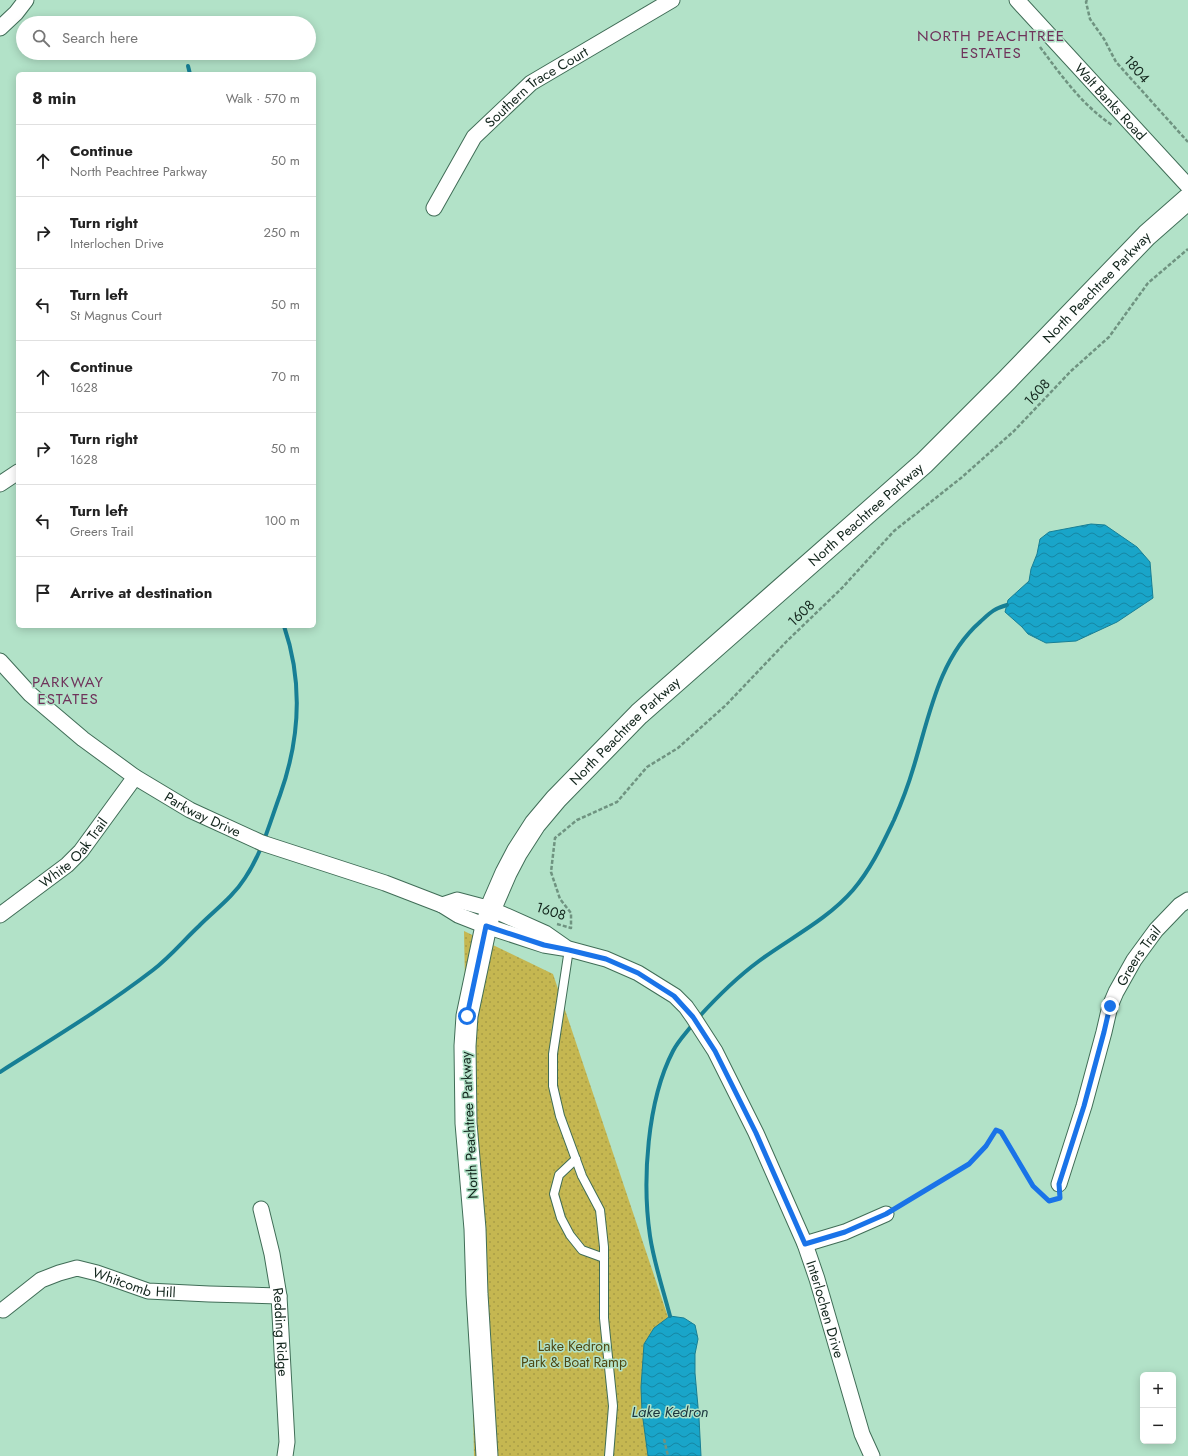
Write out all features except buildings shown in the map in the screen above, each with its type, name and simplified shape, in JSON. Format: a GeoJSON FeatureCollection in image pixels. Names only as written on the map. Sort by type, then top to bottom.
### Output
{"type":"FeatureCollection","features":[{"type":"Feature","properties":{"kind":"street"},"geometry":{"type":"LineString","coordinates":[[0,28],[16,13],[26,0]]}},
{"type":"Feature","properties":{"kind":"street","name":"Southern Trace Court"},"geometry":{"type":"LineString","coordinates":[[434,208],[474,136],[531,84],[672,0]]}},
{"type":"Feature","properties":{"kind":"street","name":"Walt Banks Road"},"geometry":{"type":"LineString","coordinates":[[1017,0],[1188,186]]}},
{"type":"Feature","properties":{"kind":"street","name":"North Peachtree Parkway"},"geometry":{"type":"LineString","coordinates":[[488,1456],[477,1294],[475,1229],[466,1123],[465,1082],[467,1016],[488,917],[510,866],[535,824],[556,799],[614,738],[644,709],[924,463],[1007,380],[1147,235],[1188,199]]}},
{"type":"Feature","properties":{"kind":"street"},"geometry":{"type":"LineString","coordinates":[[0,484],[16,473]]}},
{"type":"Feature","properties":{"kind":"street","name":"Parkway Drive"},"geometry":{"type":"LineString","coordinates":[[0,661],[30,694],[83,739],[135,777],[190,810],[262,843],[385,883],[442,905],[458,900],[488,917]]}},
{"type":"Feature","properties":{"kind":"street","name":"White Oak Trail"},"geometry":{"type":"LineString","coordinates":[[0,915],[67,865],[81,851],[135,777]]}},
{"type":"Feature","properties":{"kind":"street","name":"Greers Trail"},"geometry":{"type":"LineString","coordinates":[[1059,1184],[1084,1106],[1110,1006],[1116,992],[1134,960],[1156,930],[1180,905],[1188,900]]}},
{"type":"Feature","properties":{"kind":"street","name":"Interlochen Drive"},"geometry":{"type":"LineString","coordinates":[[488,917],[545,932],[569,950],[606,959],[638,973],[674,996],[697,1023],[715,1051],[756,1133],[805,1244],[817,1279],[862,1434],[872,1456]]}},
{"type":"Feature","properties":{"kind":"street","name":"Redding Ridge"},"geometry":{"type":"LineString","coordinates":[[261,1209],[272,1254],[278,1296],[286,1442],[285,1456]]}},
{"type":"Feature","properties":{"kind":"street"},"geometry":{"type":"LineString","coordinates":[[805,1244],[845,1232],[886,1214]]}},
{"type":"Feature","properties":{"kind":"street","name":"Whitcomb Hill"},"geometry":{"type":"LineString","coordinates":[[3,1310],[41,1280],[59,1272],[77,1268],[148,1290],[278,1296]]}},
{"type":"Feature","properties":{"kind":"lane"},"geometry":{"type":"LineString","coordinates":[[569,950],[553,1054],[554,1086],[560,1116],[582,1176],[600,1210],[604,1258],[604,1318],[613,1406],[609,1456]]}},
{"type":"Feature","properties":{"kind":"lane"},"geometry":{"type":"LineString","coordinates":[[576,1159],[559,1175],[554,1194],[561,1218],[570,1235],[582,1250],[604,1258]]}},
{"type":"Feature","properties":{"kind":"path","name":"1804"},"geometry":{"type":"LineString","coordinates":[[1086,1],[1090,18],[1104,39],[1116,62],[1188,142]]}},
{"type":"Feature","properties":{"kind":"path","name":"1608"},"geometry":{"type":"LineString","coordinates":[[556,923],[571,928],[571,913],[560,899],[551,872],[555,838],[577,820],[617,802],[647,767],[678,748],[726,705],[787,641],[842,588],[894,531],[961,478],[1014,431],[1071,371],[1109,336],[1148,283],[1188,249]]}},
{"type":"Feature","properties":{"kind":"path"},"geometry":{"type":"LineString","coordinates":[[886,1214],[969,1164],[986,1146],[996,1130],[1001,1132],[1033,1186],[1049,1201],[1060,1198],[1059,1184]]}},
{"type":"Feature","properties":{"kind":"path"},"geometry":{"type":"LineString","coordinates":[[664,1439],[668,1456]]}},
{"type":"Feature","properties":{"kind":"green space","name":"Lake Kedron Park & Boat Ramp"},"geometry":{"type":"Polygon","coordinates":[[[464,931],[553,974],[676,1341],[688,1456],[474,1456],[464,931]]]}},
{"type":"Feature","properties":{"kind":"water"},"geometry":{"type":"Polygon","coordinates":[[[1091,524],[1105,525],[1137,547],[1150,562],[1153,598],[1117,622],[1076,641],[1046,643],[1028,634],[1005,612],[1008,600],[1029,581],[1040,539],[1049,532],[1091,524]]]}},
{"type":"Feature","properties":{"kind":"water","name":"Lake Kedron"},"geometry":{"type":"Polygon","coordinates":[[[670,1316],[684,1318],[695,1325],[698,1339],[695,1354],[695,1373],[701,1456],[648,1456],[642,1412],[641,1387],[644,1344],[654,1328],[670,1316]]]}},
{"type":"Feature","properties":{"kind":"waterway"},"geometry":{"type":"LineString","coordinates":[[188,66],[190,72]]}},
{"type":"Feature","properties":{"kind":"waterway"},"geometry":{"type":"LineString","coordinates":[[697,1019],[742,974],[832,911],[853,890],[865,874],[890,829],[899,808],[907,788],[937,690],[954,653],[980,622],[995,610],[1007,605]]}},
{"type":"Feature","properties":{"kind":"waterway"},"geometry":{"type":"LineString","coordinates":[[0,1072],[97,1010],[153,970],[229,897],[245,878],[261,848],[269,827],[287,774],[292,753],[297,710],[296,689],[294,668],[285,628]]}},
{"type":"Feature","properties":{"kind":"waterway"},"geometry":{"type":"LineString","coordinates":[[670,1316],[656,1266],[650,1236],[647,1166],[652,1117],[657,1093],[664,1071],[675,1047],[693,1024]]}},
{"type":"Feature","properties":{"kind":"district","name":"NORTH PEACHTREE ESTATES"},"geometry":{"type":"Point","coordinates":[991,44]}},
{"type":"Feature","properties":{"kind":"district","name":"PARKWAY ESTATES"},"geometry":{"type":"Point","coordinates":[68,690]}},
{"type":"Feature","properties":{"kind":"route"},"geometry":{"type":"LineString","coordinates":[[467,1016],[486,926],[544,945],[606,959],[638,973],[664,988],[686,1007],[715,1051],[756,1133],[805,1244],[845,1232],[886,1214],[945,1179],[969,1164],[986,1146],[996,1130],[1001,1132],[1010,1149],[1019,1160],[1033,1186],[1049,1201],[1060,1198],[1059,1184],[1084,1106],[1110,1006]]}}]}
